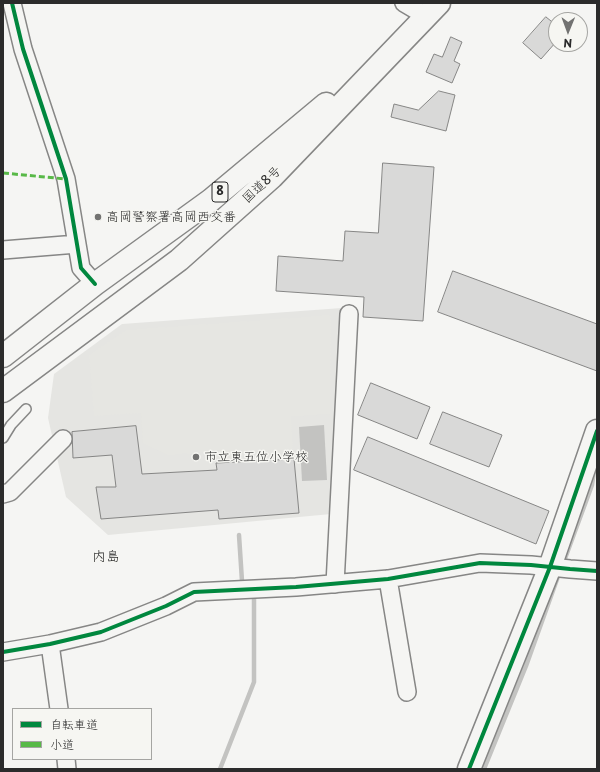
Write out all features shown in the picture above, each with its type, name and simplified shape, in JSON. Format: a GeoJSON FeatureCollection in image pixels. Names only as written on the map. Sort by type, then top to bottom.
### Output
{"type":"FeatureCollection","features":[{"type":"Feature","properties":{"kind":"main road","name":"国道8号"},"geometry":{"type":"LineString","coordinates":[[3,356],[95,284],[210,200],[335,96],[433,10]]}},
{"type":"Feature","properties":{"kind":"main road","name":"国道8号"},"geometry":{"type":"LineString","coordinates":[[3,391],[179,260],[272,177],[433,10]]}},
{"type":"Feature","properties":{"kind":"main road"},"geometry":{"type":"LineString","coordinates":[[469,769],[550,567],[597,431]]}},
{"type":"Feature","properties":{"kind":"street"},"geometry":{"type":"LineString","coordinates":[[404,3],[433,10]]}},
{"type":"Feature","properties":{"kind":"street"},"geometry":{"type":"LineString","coordinates":[[9,5],[66,180],[81,268],[95,284]]}},
{"type":"Feature","properties":{"kind":"street"},"geometry":{"type":"LineString","coordinates":[[3,250],[77,244]]}},
{"type":"Feature","properties":{"kind":"street"},"geometry":{"type":"LineString","coordinates":[[335,584],[349,314]]}},
{"type":"Feature","properties":{"kind":"street"},"geometry":{"type":"LineString","coordinates":[[3,494],[10,492],[63,439]]}},
{"type":"Feature","properties":{"kind":"street"},"geometry":{"type":"LineString","coordinates":[[3,652],[50,644],[101,632],[166,606],[194,592],[296,587],[388,579],[480,562],[597,571]]}},
{"type":"Feature","properties":{"kind":"street"},"geometry":{"type":"LineString","coordinates":[[388,579],[407,692]]}},
{"type":"Feature","properties":{"kind":"street"},"geometry":{"type":"LineString","coordinates":[[50,644],[59,708]]}},
{"type":"Feature","properties":{"kind":"lane"},"geometry":{"type":"LineString","coordinates":[[3,438],[11,425],[26,409]]}},
{"type":"Feature","properties":{"kind":"shaded area","name":"市立東五位小学校"},"geometry":{"type":"Polygon","coordinates":[[[342,308],[331,514],[108,535],[66,497],[48,418],[54,374],[122,324],[342,308]]]}},
{"type":"Feature","properties":{"kind":"shaded area"},"geometry":{"type":"Polygon","coordinates":[[[331,315],[330,414],[291,417],[293,453],[215,459],[206,452],[168,455],[143,443],[141,413],[94,416],[89,355],[126,330],[331,315]]]}},
{"type":"Feature","properties":{"kind":"shaded area"},"geometry":{"type":"Polygon","coordinates":[[[324,425],[327,480],[302,481],[299,427],[324,425]]]}},
{"type":"Feature","properties":{"kind":"building"},"geometry":{"type":"Polygon","coordinates":[[[546,17],[548,19],[548,51],[541,59],[523,43],[546,17]]]}},
{"type":"Feature","properties":{"kind":"building"},"geometry":{"type":"Polygon","coordinates":[[[451,37],[462,42],[454,61],[460,64],[452,83],[426,72],[434,54],[442,57],[451,37]]]}},
{"type":"Feature","properties":{"kind":"building"},"geometry":{"type":"Polygon","coordinates":[[[439,91],[455,95],[446,131],[391,117],[394,104],[418,110],[439,91]]]}},
{"type":"Feature","properties":{"kind":"building"},"geometry":{"type":"Polygon","coordinates":[[[383,163],[434,167],[423,321],[363,317],[364,297],[276,291],[278,256],[343,261],[345,231],[378,233],[383,163]]]}},
{"type":"Feature","properties":{"kind":"building"},"geometry":{"type":"Polygon","coordinates":[[[453,271],[597,324],[597,371],[438,312],[453,271]]]}},
{"type":"Feature","properties":{"kind":"building"},"geometry":{"type":"Polygon","coordinates":[[[371,383],[430,407],[417,439],[358,415],[371,383]]]}},
{"type":"Feature","properties":{"kind":"building"},"geometry":{"type":"Polygon","coordinates":[[[443,412],[502,435],[489,467],[430,444],[443,412]]]}},
{"type":"Feature","properties":{"kind":"building"},"geometry":{"type":"Polygon","coordinates":[[[136,426],[142,474],[217,470],[216,463],[294,459],[299,513],[219,519],[218,510],[101,519],[96,487],[116,487],[112,455],[73,458],[72,432],[136,426]]]}},
{"type":"Feature","properties":{"kind":"building"},"geometry":{"type":"Polygon","coordinates":[[[368,437],[549,511],[536,544],[354,470],[368,437]]]}},
{"type":"Feature","properties":{"kind":"waterway"},"geometry":{"type":"LineString","coordinates":[[563,564],[592,485],[594,471]]}},
{"type":"Feature","properties":{"kind":"waterway"},"geometry":{"type":"LineString","coordinates":[[239,535],[242,581]]}},
{"type":"Feature","properties":{"kind":"waterway"},"geometry":{"type":"LineString","coordinates":[[484,769],[526,666],[560,571]]}},
{"type":"Feature","properties":{"kind":"waterway"},"geometry":{"type":"LineString","coordinates":[[220,769],[254,682],[254,595]]}},
{"type":"Feature","properties":{"kind":"marked path"},"geometry":{"type":"LineString","coordinates":[[3,173],[66,179]]}},
{"type":"Feature","properties":{"kind":"cycle path"},"geometry":{"type":"LineString","coordinates":[[12,3],[23,49],[66,179],[81,268],[95,284]]}},
{"type":"Feature","properties":{"kind":"cycle path"},"geometry":{"type":"LineString","coordinates":[[469,769],[550,567],[597,431]]}},
{"type":"Feature","properties":{"kind":"cycle path"},"geometry":{"type":"LineString","coordinates":[[3,652],[50,644],[101,632],[166,606],[194,592],[296,587],[388,579],[480,563],[531,565],[597,571]]}},
{"type":"Feature","properties":{"kind":"place","name":"高岡警察署高岡西交番"},"geometry":{"type":"Point","coordinates":[98,217]}},
{"type":"Feature","properties":{"kind":"place","name":"市立東五位小学校"},"geometry":{"type":"Point","coordinates":[196,457]}},
{"type":"Feature","properties":{"kind":"district","name":"内島"},"geometry":{"type":"Point","coordinates":[106,557]}}]}
